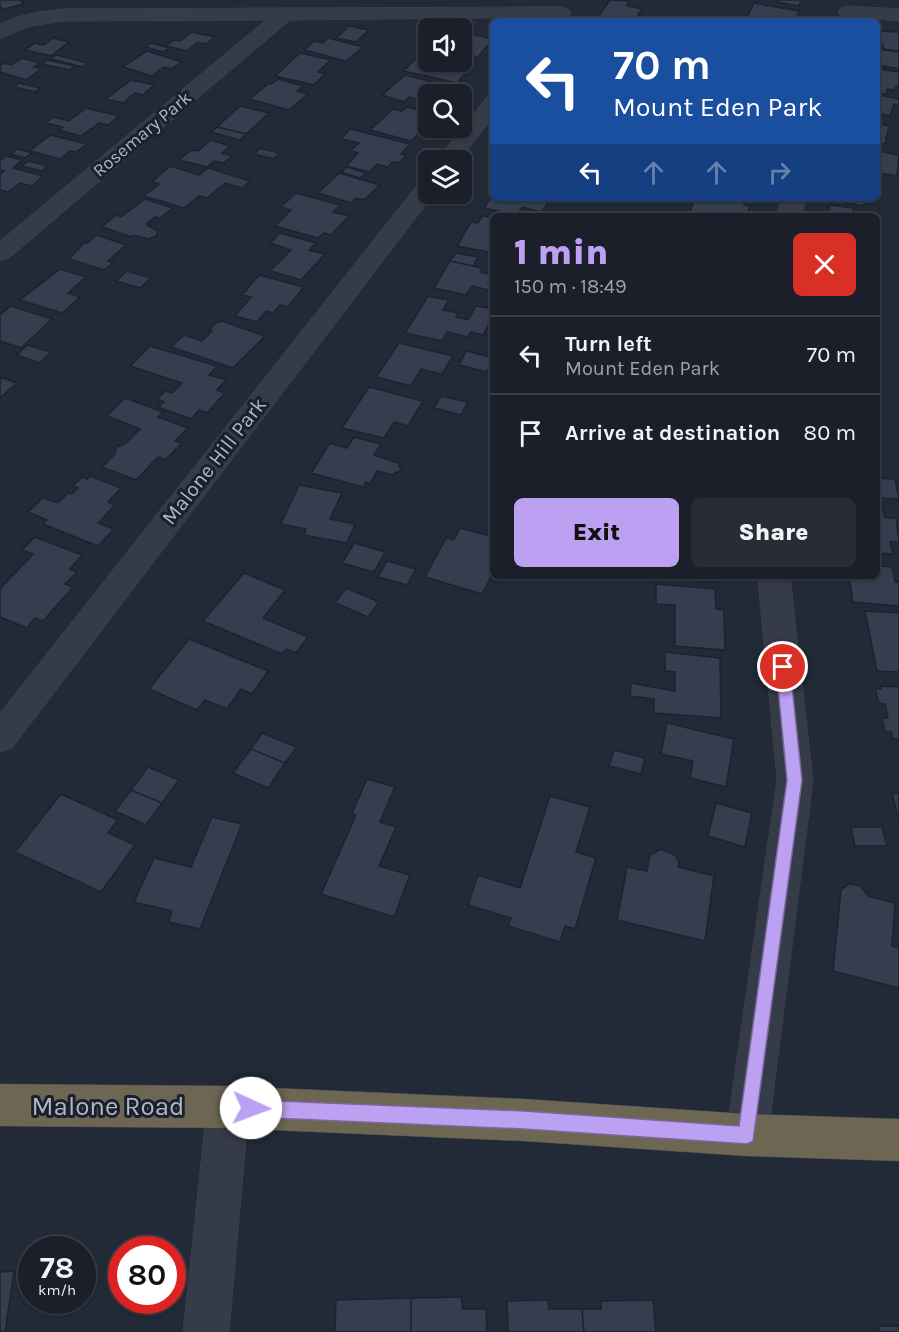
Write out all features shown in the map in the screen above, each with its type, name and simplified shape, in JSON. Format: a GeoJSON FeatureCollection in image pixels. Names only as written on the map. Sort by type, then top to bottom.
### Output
{"type":"FeatureCollection","features":[{"type":"Feature","properties":{"kind":"highway","name":"Malone Road"},"geometry":{"type":"LineString","coordinates":[[0,1106],[228,1107],[533,1120],[747,1135],[899,1140]]}},
{"type":"Feature","properties":{"kind":"street"},"geometry":{"type":"LineString","coordinates":[[0,33],[12,25],[34,17],[54,16],[563,11]]}},
{"type":"Feature","properties":{"kind":"street"},"geometry":{"type":"LineString","coordinates":[[849,11],[899,15]]}},
{"type":"Feature","properties":{"kind":"street","name":"Rosemary Park"},"geometry":{"type":"LineString","coordinates":[[0,253],[285,14]]}},
{"type":"Feature","properties":{"kind":"street"},"geometry":{"type":"LineString","coordinates":[[456,150],[490,106]]}},
{"type":"Feature","properties":{"kind":"street","name":"Malone Hill Park"},"geometry":{"type":"LineString","coordinates":[[0,738],[418,199]]}},
{"type":"Feature","properties":{"kind":"street"},"geometry":{"type":"LineString","coordinates":[[747,1135],[795,780],[774,579]]}},
{"type":"Feature","properties":{"kind":"street"},"geometry":{"type":"LineString","coordinates":[[206,1332],[228,1107]]}},
{"type":"Feature","properties":{"kind":"building"},"geometry":{"type":"Polygon","coordinates":[[[0,0],[26,0],[21,1],[24,4],[4,9],[0,7],[0,0]]]}},
{"type":"Feature","properties":{"kind":"building"},"geometry":{"type":"Polygon","coordinates":[[[610,0],[629,1],[627,6],[642,9],[636,18],[598,18],[610,0]]]}},
{"type":"Feature","properties":{"kind":"building"},"geometry":{"type":"Polygon","coordinates":[[[779,0],[801,0],[799,6],[777,2],[779,0]]]}},
{"type":"Feature","properties":{"kind":"building"},"geometry":{"type":"Polygon","coordinates":[[[754,3],[799,11],[796,18],[747,17],[754,3]]]}},
{"type":"Feature","properties":{"kind":"building"},"geometry":{"type":"Polygon","coordinates":[[[349,26],[369,30],[356,42],[336,38],[349,26]]]}},
{"type":"Feature","properties":{"kind":"building"},"geometry":{"type":"Polygon","coordinates":[[[880,31],[899,32],[899,51],[884,49],[880,31]]]}},
{"type":"Feature","properties":{"kind":"building"},"geometry":{"type":"Polygon","coordinates":[[[192,32],[215,37],[206,44],[198,42],[187,51],[166,46],[174,40],[180,41],[192,32]]]}},
{"type":"Feature","properties":{"kind":"building"},"geometry":{"type":"Polygon","coordinates":[[[472,34],[490,38],[490,43],[478,57],[472,56],[472,34]]]}},
{"type":"Feature","properties":{"kind":"building"},"geometry":{"type":"Polygon","coordinates":[[[53,38],[69,42],[51,56],[25,50],[35,43],[44,45],[53,38]]]}},
{"type":"Feature","properties":{"kind":"building"},"geometry":{"type":"Polygon","coordinates":[[[328,38],[363,47],[346,61],[304,50],[314,41],[323,43],[328,38]]]}},
{"type":"Feature","properties":{"kind":"building"},"geometry":{"type":"Polygon","coordinates":[[[152,43],[169,48],[163,52],[146,47],[152,43]]]}},
{"type":"Feature","properties":{"kind":"building"},"geometry":{"type":"Polygon","coordinates":[[[880,49],[899,52],[899,69],[880,65],[880,49]]]}},
{"type":"Feature","properties":{"kind":"building"},"geometry":{"type":"Polygon","coordinates":[[[147,51],[182,62],[171,69],[164,67],[152,76],[123,67],[147,51]]]}},
{"type":"Feature","properties":{"kind":"building"},"geometry":{"type":"Polygon","coordinates":[[[300,53],[331,60],[318,72],[325,74],[314,85],[275,76],[300,53]]]}},
{"type":"Feature","properties":{"kind":"building"},"geometry":{"type":"Polygon","coordinates":[[[56,55],[88,63],[83,67],[51,59],[56,55]]]}},
{"type":"Feature","properties":{"kind":"building"},"geometry":{"type":"Polygon","coordinates":[[[418,56],[418,72],[467,72],[457,83],[404,71],[418,56]]]}},
{"type":"Feature","properties":{"kind":"building"},"geometry":{"type":"Polygon","coordinates":[[[22,58],[40,63],[34,67],[41,69],[26,80],[0,72],[0,66],[4,63],[11,65],[22,58]]]}},
{"type":"Feature","properties":{"kind":"building"},"geometry":{"type":"Polygon","coordinates":[[[47,60],[75,66],[70,70],[42,64],[47,60]]]}},
{"type":"Feature","properties":{"kind":"building"},"geometry":{"type":"Polygon","coordinates":[[[880,69],[899,72],[899,86],[896,86],[894,90],[887,89],[886,94],[880,93],[880,69]]]}},
{"type":"Feature","properties":{"kind":"building"},"geometry":{"type":"Polygon","coordinates":[[[405,75],[440,84],[418,84],[418,100],[409,97],[404,102],[382,95],[405,75]]]}},
{"type":"Feature","properties":{"kind":"building"},"geometry":{"type":"Polygon","coordinates":[[[278,79],[303,86],[297,91],[308,94],[289,110],[249,99],[268,84],[278,79]]]}},
{"type":"Feature","properties":{"kind":"building"},"geometry":{"type":"Polygon","coordinates":[[[131,80],[154,85],[143,95],[135,93],[123,103],[106,99],[131,80]]]}},
{"type":"Feature","properties":{"kind":"building"},"geometry":{"type":"Polygon","coordinates":[[[19,83],[40,88],[35,92],[14,87],[19,83]]]}},
{"type":"Feature","properties":{"kind":"building"},"geometry":{"type":"Polygon","coordinates":[[[880,95],[899,99],[899,105],[894,104],[890,116],[883,114],[881,120],[880,95]]]}},
{"type":"Feature","properties":{"kind":"building"},"geometry":{"type":"Polygon","coordinates":[[[240,106],[269,113],[246,134],[217,127],[240,106]]]}},
{"type":"Feature","properties":{"kind":"building"},"geometry":{"type":"Polygon","coordinates":[[[407,107],[418,110],[418,134],[411,141],[370,130],[393,109],[402,111],[407,107]]]}},
{"type":"Feature","properties":{"kind":"building"},"geometry":{"type":"Polygon","coordinates":[[[86,108],[119,116],[108,125],[99,123],[81,136],[59,130],[63,127],[46,123],[53,117],[69,121],[86,108]]]}},
{"type":"Feature","properties":{"kind":"building"},"geometry":{"type":"Polygon","coordinates":[[[880,124],[889,126],[885,144],[880,143],[880,124]]]}},
{"type":"Feature","properties":{"kind":"building"},"geometry":{"type":"Polygon","coordinates":[[[217,127],[246,134],[240,140],[211,132],[217,127]]]}},
{"type":"Feature","properties":{"kind":"building"},"geometry":{"type":"Polygon","coordinates":[[[350,129],[410,144],[401,154],[406,155],[399,163],[392,162],[388,167],[377,164],[369,172],[346,166],[358,153],[351,151],[359,143],[341,139],[350,129]]]}},
{"type":"Feature","properties":{"kind":"building"},"geometry":{"type":"Polygon","coordinates":[[[50,135],[87,144],[76,152],[70,151],[60,159],[30,151],[50,135]]]}},
{"type":"Feature","properties":{"kind":"building"},"geometry":{"type":"Polygon","coordinates":[[[211,140],[230,146],[222,153],[232,156],[224,163],[214,161],[207,167],[179,160],[191,150],[198,151],[211,140]]]}},
{"type":"Feature","properties":{"kind":"building"},"geometry":{"type":"Polygon","coordinates":[[[260,148],[279,153],[274,159],[255,154],[260,148]]]}},
{"type":"Feature","properties":{"kind":"building"},"geometry":{"type":"Polygon","coordinates":[[[17,149],[32,153],[25,158],[11,154],[17,149]]]}},
{"type":"Feature","properties":{"kind":"building"},"geometry":{"type":"Polygon","coordinates":[[[880,151],[899,155],[897,176],[880,173],[880,151]]]}},
{"type":"Feature","properties":{"kind":"building"},"geometry":{"type":"Polygon","coordinates":[[[6,156],[22,160],[13,168],[43,176],[32,186],[20,183],[8,192],[0,190],[0,175],[4,171],[0,170],[0,161],[6,156]]]}},
{"type":"Feature","properties":{"kind":"building"},"geometry":{"type":"Polygon","coordinates":[[[29,161],[48,166],[42,171],[22,166],[29,161]]]}},
{"type":"Feature","properties":{"kind":"building"},"geometry":{"type":"Polygon","coordinates":[[[170,166],[199,175],[208,168],[250,181],[242,188],[225,183],[207,198],[199,196],[184,208],[144,196],[159,184],[152,182],[170,166]]]}},
{"type":"Feature","properties":{"kind":"building"},"geometry":{"type":"Polygon","coordinates":[[[347,167],[366,173],[360,178],[341,172],[347,167]]]}},
{"type":"Feature","properties":{"kind":"building"},"geometry":{"type":"Polygon","coordinates":[[[339,173],[380,185],[364,200],[356,198],[351,203],[318,193],[339,173]]]}},
{"type":"Feature","properties":{"kind":"building"},"geometry":{"type":"Polygon","coordinates":[[[296,193],[340,205],[333,212],[349,216],[331,235],[324,233],[318,238],[275,226],[291,210],[281,207],[296,193]]]}},
{"type":"Feature","properties":{"kind":"building"},"geometry":{"type":"Polygon","coordinates":[[[145,199],[173,208],[160,218],[155,217],[147,223],[158,231],[156,236],[148,239],[134,235],[132,237],[102,227],[116,215],[121,217],[145,199]]]}},
{"type":"Feature","properties":{"kind":"building"},"geometry":{"type":"Polygon","coordinates":[[[490,199],[490,201],[549,201],[542,212],[522,207],[518,213],[484,208],[490,199]]]}},
{"type":"Feature","properties":{"kind":"building"},"geometry":{"type":"Polygon","coordinates":[[[694,201],[745,201],[744,205],[750,206],[747,213],[689,213],[694,201]]]}},
{"type":"Feature","properties":{"kind":"building"},"geometry":{"type":"Polygon","coordinates":[[[872,201],[871,204],[864,203],[864,206],[841,202],[872,201]]]}},
{"type":"Feature","properties":{"kind":"building"},"geometry":{"type":"Polygon","coordinates":[[[830,205],[853,208],[852,213],[828,213],[830,205]]]}},
{"type":"Feature","properties":{"kind":"building"},"geometry":{"type":"Polygon","coordinates":[[[482,216],[490,217],[490,252],[457,246],[471,222],[478,223],[482,216]]]}},
{"type":"Feature","properties":{"kind":"building"},"geometry":{"type":"Polygon","coordinates":[[[280,233],[316,243],[309,250],[325,254],[301,280],[270,271],[291,250],[270,243],[280,233]]]}},
{"type":"Feature","properties":{"kind":"building"},"geometry":{"type":"Polygon","coordinates":[[[97,235],[126,245],[108,261],[113,263],[104,270],[69,259],[84,243],[97,235]]]}},
{"type":"Feature","properties":{"kind":"building"},"geometry":{"type":"Polygon","coordinates":[[[456,253],[478,257],[473,266],[450,261],[456,253]]]}},
{"type":"Feature","properties":{"kind":"building"},"geometry":{"type":"Polygon","coordinates":[[[450,261],[482,268],[480,272],[490,274],[490,290],[472,286],[466,295],[434,288],[450,261]]]}},
{"type":"Feature","properties":{"kind":"building"},"geometry":{"type":"Polygon","coordinates":[[[60,269],[86,277],[68,293],[80,297],[62,313],[20,300],[60,269]]]}},
{"type":"Feature","properties":{"kind":"building"},"geometry":{"type":"Polygon","coordinates":[[[127,271],[151,278],[140,288],[116,281],[127,271]]]}},
{"type":"Feature","properties":{"kind":"building"},"geometry":{"type":"Polygon","coordinates":[[[259,275],[304,287],[288,307],[280,305],[273,313],[266,311],[257,322],[235,316],[251,297],[242,295],[259,275]]]}},
{"type":"Feature","properties":{"kind":"building"},"geometry":{"type":"Polygon","coordinates":[[[428,296],[449,300],[443,310],[458,313],[456,317],[468,320],[476,306],[490,308],[490,322],[483,335],[471,332],[468,337],[447,332],[442,341],[405,333],[428,296]]]}},
{"type":"Feature","properties":{"kind":"building"},"geometry":{"type":"Polygon","coordinates":[[[11,306],[52,319],[21,348],[0,341],[0,315],[11,306]]]}},
{"type":"Feature","properties":{"kind":"building"},"geometry":{"type":"Polygon","coordinates":[[[222,321],[265,336],[233,368],[171,347],[184,335],[202,341],[216,323],[222,321]]]}},
{"type":"Feature","properties":{"kind":"building"},"geometry":{"type":"Polygon","coordinates":[[[399,343],[453,356],[442,374],[421,369],[411,386],[376,377],[399,343]]]}},
{"type":"Feature","properties":{"kind":"building"},"geometry":{"type":"Polygon","coordinates":[[[27,345],[51,352],[40,363],[17,355],[27,345]]]}},
{"type":"Feature","properties":{"kind":"building"},"geometry":{"type":"Polygon","coordinates":[[[150,346],[217,366],[209,375],[226,380],[217,390],[225,393],[207,413],[199,410],[191,419],[158,407],[164,402],[157,399],[165,391],[172,393],[182,383],[130,366],[150,346]]]}},
{"type":"Feature","properties":{"kind":"building"},"geometry":{"type":"Polygon","coordinates":[[[466,351],[490,357],[487,372],[459,365],[466,351]]]}},
{"type":"Feature","properties":{"kind":"building"},"geometry":{"type":"Polygon","coordinates":[[[0,377],[17,383],[0,398],[0,377]]]}},
{"type":"Feature","properties":{"kind":"building"},"geometry":{"type":"Polygon","coordinates":[[[369,387],[423,401],[408,426],[394,422],[384,438],[342,428],[369,387]]]}},
{"type":"Feature","properties":{"kind":"building"},"geometry":{"type":"Polygon","coordinates":[[[441,396],[468,402],[461,415],[434,408],[441,396]]]}},
{"type":"Feature","properties":{"kind":"building"},"geometry":{"type":"Polygon","coordinates":[[[125,398],[163,412],[158,417],[188,428],[175,441],[182,443],[165,460],[158,457],[136,480],[102,467],[115,454],[116,447],[125,444],[140,429],[107,416],[125,398]]]}},
{"type":"Feature","properties":{"kind":"building"},"geometry":{"type":"Polygon","coordinates":[[[354,437],[381,444],[374,455],[398,463],[401,470],[392,475],[377,471],[370,484],[366,482],[363,487],[311,473],[330,443],[347,448],[354,437]]]}},
{"type":"Feature","properties":{"kind":"building"},"geometry":{"type":"Polygon","coordinates":[[[90,476],[121,488],[108,502],[115,505],[98,523],[114,529],[98,546],[43,524],[47,520],[28,512],[43,498],[58,503],[68,493],[72,494],[78,488],[73,486],[82,477],[87,479],[90,476]]]}},
{"type":"Feature","properties":{"kind":"building"},"geometry":{"type":"Polygon","coordinates":[[[880,478],[895,479],[899,499],[880,498],[880,478]]]}},
{"type":"Feature","properties":{"kind":"building"},"geometry":{"type":"Polygon","coordinates":[[[299,485],[342,493],[330,519],[355,524],[347,543],[304,535],[306,529],[281,524],[299,485]]]}},
{"type":"Feature","properties":{"kind":"building"},"geometry":{"type":"Polygon","coordinates":[[[880,504],[882,504],[885,518],[896,518],[899,542],[890,542],[893,554],[880,553],[880,504]]]}},
{"type":"Feature","properties":{"kind":"building"},"geometry":{"type":"Polygon","coordinates":[[[460,528],[490,536],[490,579],[482,594],[425,577],[446,538],[454,540],[460,528]]]}},
{"type":"Feature","properties":{"kind":"building"},"geometry":{"type":"Polygon","coordinates":[[[35,537],[82,555],[70,569],[77,572],[65,584],[73,587],[43,621],[35,618],[27,628],[0,617],[0,589],[33,554],[22,550],[35,537]]]}},
{"type":"Feature","properties":{"kind":"building"},"geometry":{"type":"Polygon","coordinates":[[[354,543],[385,552],[374,572],[342,563],[354,543]]]}},
{"type":"Feature","properties":{"kind":"building"},"geometry":{"type":"Polygon","coordinates":[[[881,557],[882,566],[892,567],[895,582],[899,582],[899,606],[853,602],[849,579],[880,579],[881,557]]]}},
{"type":"Feature","properties":{"kind":"building"},"geometry":{"type":"Polygon","coordinates":[[[387,561],[416,569],[407,585],[378,577],[387,561]]]}},
{"type":"Feature","properties":{"kind":"building"},"geometry":{"type":"Polygon","coordinates":[[[244,573],[285,590],[263,618],[308,637],[296,653],[286,649],[282,654],[203,621],[244,573]]]}},
{"type":"Feature","properties":{"kind":"building"},"geometry":{"type":"Polygon","coordinates":[[[678,579],[717,579],[717,582],[678,579]]]}},
{"type":"Feature","properties":{"kind":"building"},"geometry":{"type":"Polygon","coordinates":[[[656,584],[715,589],[716,609],[724,610],[725,650],[675,646],[675,605],[656,604],[656,584]]]}},
{"type":"Feature","properties":{"kind":"building"},"geometry":{"type":"Polygon","coordinates":[[[346,588],[379,602],[368,617],[335,603],[346,588]]]}},
{"type":"Feature","properties":{"kind":"building"},"geometry":{"type":"Polygon","coordinates":[[[865,611],[899,613],[899,672],[877,671],[865,611]]]}},
{"type":"Feature","properties":{"kind":"building"},"geometry":{"type":"Polygon","coordinates":[[[189,639],[268,671],[252,694],[241,689],[227,709],[205,700],[197,710],[149,689],[189,639]]]}},
{"type":"Feature","properties":{"kind":"building"},"geometry":{"type":"Polygon","coordinates":[[[665,652],[720,658],[721,718],[654,713],[654,699],[630,696],[631,683],[675,691],[675,672],[665,671],[665,652]]]}},
{"type":"Feature","properties":{"kind":"building"},"geometry":{"type":"Polygon","coordinates":[[[881,686],[899,687],[899,739],[893,739],[891,732],[885,732],[882,718],[888,718],[885,704],[879,703],[875,689],[881,689],[881,686]]]}},
{"type":"Feature","properties":{"kind":"building"},"geometry":{"type":"Polygon","coordinates":[[[667,723],[734,739],[726,787],[690,778],[693,761],[661,754],[667,723]]]}},
{"type":"Feature","properties":{"kind":"building"},"geometry":{"type":"Polygon","coordinates":[[[262,733],[297,747],[285,763],[251,749],[262,733]]]}},
{"type":"Feature","properties":{"kind":"building"},"geometry":{"type":"Polygon","coordinates":[[[251,749],[285,763],[268,788],[233,773],[251,749]]]}},
{"type":"Feature","properties":{"kind":"building"},"geometry":{"type":"Polygon","coordinates":[[[614,750],[645,758],[641,774],[609,766],[614,750]]]}},
{"type":"Feature","properties":{"kind":"building"},"geometry":{"type":"Polygon","coordinates":[[[148,767],[179,780],[162,803],[131,790],[148,767]]]}},
{"type":"Feature","properties":{"kind":"building"},"geometry":{"type":"Polygon","coordinates":[[[367,779],[395,787],[380,822],[396,827],[379,866],[410,875],[394,917],[321,894],[356,815],[352,813],[367,779]]]}},
{"type":"Feature","properties":{"kind":"building"},"geometry":{"type":"Polygon","coordinates":[[[131,790],[162,803],[146,825],[115,811],[131,790]]]}},
{"type":"Feature","properties":{"kind":"building"},"geometry":{"type":"Polygon","coordinates":[[[892,793],[899,793],[899,821],[892,793]]]}},
{"type":"Feature","properties":{"kind":"building"},"geometry":{"type":"Polygon","coordinates":[[[61,794],[118,820],[108,833],[135,845],[101,892],[15,852],[61,794]]]}},
{"type":"Feature","properties":{"kind":"building"},"geometry":{"type":"Polygon","coordinates":[[[550,796],[590,807],[576,852],[596,858],[575,929],[565,926],[560,942],[508,926],[511,918],[468,905],[478,875],[520,888],[550,796]]]}},
{"type":"Feature","properties":{"kind":"building"},"geometry":{"type":"Polygon","coordinates":[[[716,803],[752,813],[745,847],[708,836],[716,803]]]}},
{"type":"Feature","properties":{"kind":"building"},"geometry":{"type":"Polygon","coordinates":[[[212,817],[242,824],[200,929],[168,922],[172,911],[134,902],[154,858],[191,867],[212,817]]]}},
{"type":"Feature","properties":{"kind":"building"},"geometry":{"type":"Polygon","coordinates":[[[851,827],[882,827],[887,846],[855,846],[851,827]]]}},
{"type":"Feature","properties":{"kind":"building"},"geometry":{"type":"Polygon","coordinates":[[[661,849],[675,855],[679,862],[678,867],[714,876],[705,941],[617,920],[627,867],[647,871],[650,855],[661,849]]]}},
{"type":"Feature","properties":{"kind":"building"},"geometry":{"type":"Polygon","coordinates":[[[849,884],[861,886],[868,896],[895,903],[892,946],[899,948],[899,988],[833,971],[841,890],[849,884]]]}},
{"type":"Feature","properties":{"kind":"building"},"geometry":{"type":"Polygon","coordinates":[[[14,1271],[5,1332],[0,1332],[0,1272],[14,1271]]]}},
{"type":"Feature","properties":{"kind":"building"},"geometry":{"type":"Polygon","coordinates":[[[461,1297],[463,1309],[486,1309],[487,1332],[411,1332],[411,1298],[461,1297]]]}},
{"type":"Feature","properties":{"kind":"building"},"geometry":{"type":"Polygon","coordinates":[[[411,1298],[411,1332],[335,1332],[336,1300],[411,1298]]]}},
{"type":"Feature","properties":{"kind":"building"},"geometry":{"type":"Polygon","coordinates":[[[548,1300],[549,1309],[582,1309],[584,1332],[508,1332],[507,1301],[548,1300]]]}},
{"type":"Feature","properties":{"kind":"building"},"geometry":{"type":"Polygon","coordinates":[[[653,1300],[656,1332],[584,1332],[582,1309],[601,1309],[601,1301],[653,1300]]]}},
{"type":"Feature","properties":{"kind":"building"},"geometry":{"type":"Polygon","coordinates":[[[879,1326],[899,1326],[899,1332],[880,1332],[879,1326]]]}},
{"type":"Feature","properties":{"kind":"route"},"geometry":{"type":"LineString","coordinates":[[251,1108],[524,1120],[747,1135],[795,780],[783,667]]}}]}
